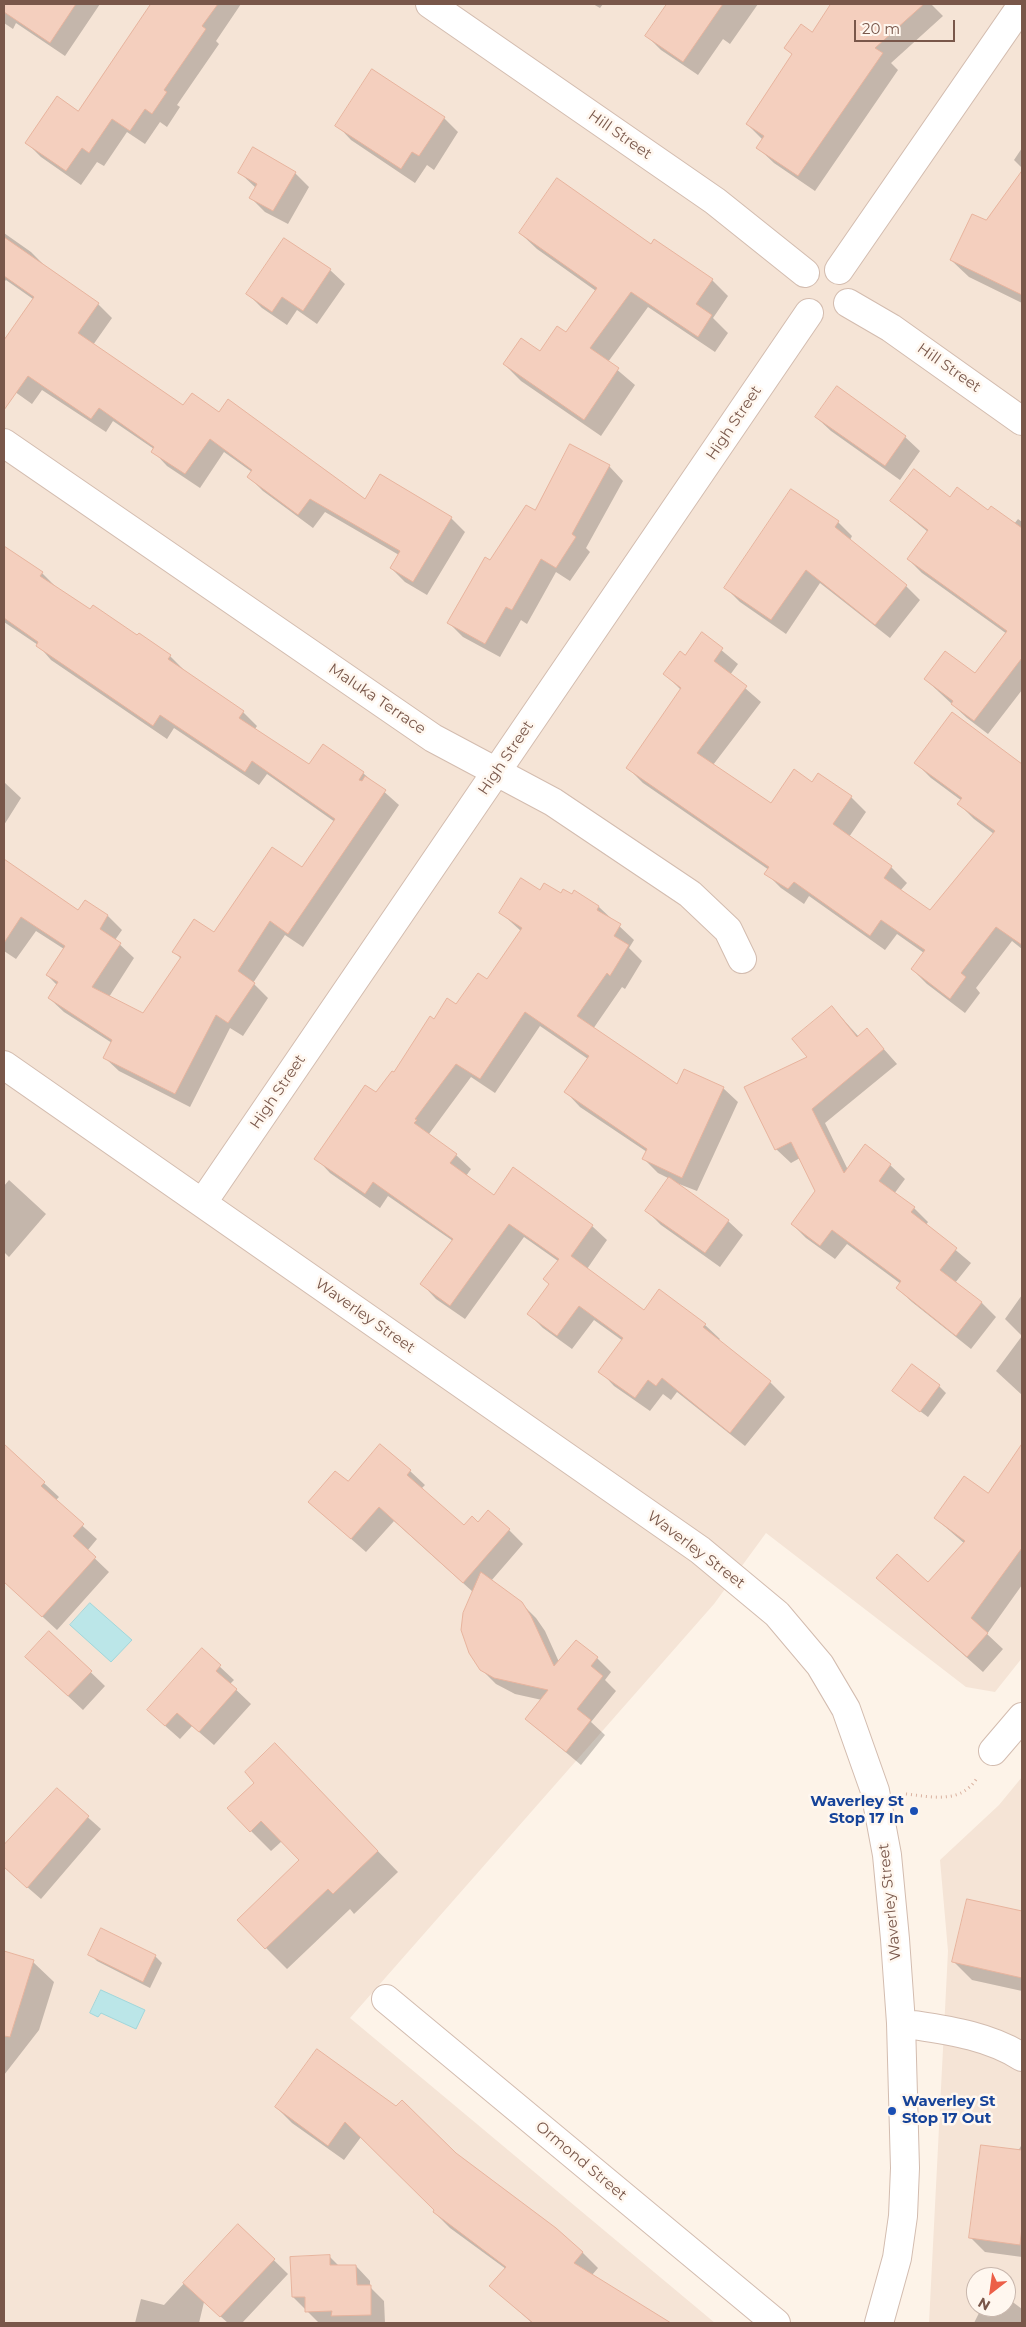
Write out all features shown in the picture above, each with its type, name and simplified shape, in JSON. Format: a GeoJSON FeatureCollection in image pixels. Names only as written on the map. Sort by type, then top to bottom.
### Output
{"type":"FeatureCollection","features":[{"type":"Feature","properties":{"kind":"street","name":"Hill Street"},"geometry":{"type":"LineString","coordinates":[[430,4],[715,201],[805,273]]}},
{"type":"Feature","properties":{"kind":"street"},"geometry":{"type":"LineString","coordinates":[[839,270],[1022,5]]}},
{"type":"Feature","properties":{"kind":"street"},"geometry":{"type":"LineString","coordinates":[[818,266],[839,270],[849,285],[848,303],[835,316],[817,317],[809,313],[799,302],[797,294],[801,279],[805,273],[818,266]]}},
{"type":"Feature","properties":{"kind":"street","name":"Hill Street"},"geometry":{"type":"LineString","coordinates":[[848,303],[891,328],[1022,421]]}},
{"type":"Feature","properties":{"kind":"street","name":"High Street"},"geometry":{"type":"LineString","coordinates":[[203,1202],[809,313]]}},
{"type":"Feature","properties":{"kind":"street","name":"Maluka Terrace"},"geometry":{"type":"LineString","coordinates":[[4,443],[433,738],[553,802],[690,894],[728,930],[742,959]]}},
{"type":"Feature","properties":{"kind":"street","name":"Waverley Street"},"geometry":{"type":"LineString","coordinates":[[4,1065],[700,1550],[777,1614],[820,1665],[846,1709],[875,1791],[887,1855],[901,2023],[906,2168],[903,2216],[897,2258],[879,2323]]}},
{"type":"Feature","properties":{"kind":"street"},"geometry":{"type":"LineString","coordinates":[[993,1751],[1022,1716]]}},
{"type":"Feature","properties":{"kind":"street","name":"Ormond Street"},"geometry":{"type":"LineString","coordinates":[[386,1999],[776,2323]]}},
{"type":"Feature","properties":{"kind":"street"},"geometry":{"type":"LineString","coordinates":[[901,2023],[972,2035],[1006,2047],[1022,2057]]}},
{"type":"Feature","properties":{"kind":"path"},"geometry":{"type":"LineString","coordinates":[[875,1791],[949,1798],[972,1786]]}},
{"type":"Feature","properties":{"kind":"shaded area"},"geometry":{"type":"Polygon","coordinates":[[[4,4],[1022,4],[1022,1658],[995,1692],[966,1687],[766,1533],[714,1604],[350,2018],[715,2323],[4,2323],[4,4]]]}},
{"type":"Feature","properties":{"kind":"shaded area"},"geometry":{"type":"Polygon","coordinates":[[[1022,1777],[1022,2323],[929,2323],[948,1951],[940,1860],[999,1805],[1022,1777]]]}},
{"type":"Feature","properties":{"kind":"water"},"geometry":{"type":"Polygon","coordinates":[[[90,1603],[132,1640],[111,1662],[70,1625],[90,1603]]]}},
{"type":"Feature","properties":{"kind":"water"},"geometry":{"type":"Polygon","coordinates":[[[101,1990],[145,2010],[136,2029],[101,2013],[98,2017],[90,2013],[101,1990]]]}},
{"type":"Feature","properties":{"kind":"building"},"geometry":{"type":"Polygon","coordinates":[[[4,4],[76,4],[50,43],[4,12],[4,4]]]}},
{"type":"Feature","properties":{"kind":"building"},"geometry":{"type":"Polygon","coordinates":[[[151,4],[218,4],[202,26],[206,29],[164,90],[167,92],[152,114],[145,109],[130,131],[112,119],[89,153],[82,148],[66,171],[25,143],[57,96],[78,111],[151,4]]]}},
{"type":"Feature","properties":{"kind":"building"},"geometry":{"type":"Polygon","coordinates":[[[667,4],[723,4],[683,62],[645,36],[667,4]]]}},
{"type":"Feature","properties":{"kind":"building"},"geometry":{"type":"Polygon","coordinates":[[[831,4],[924,4],[875,48],[883,53],[798,176],[756,148],[764,136],[746,124],[792,54],[784,48],[801,24],[812,32],[831,4]]]}},
{"type":"Feature","properties":{"kind":"building"},"geometry":{"type":"Polygon","coordinates":[[[372,69],[445,117],[419,156],[412,152],[401,169],[335,126],[372,69]]]}},
{"type":"Feature","properties":{"kind":"building"},"geometry":{"type":"Polygon","coordinates":[[[253,147],[296,172],[273,211],[249,198],[257,184],[238,173],[253,147]]]}},
{"type":"Feature","properties":{"kind":"building"},"geometry":{"type":"Polygon","coordinates":[[[1022,171],[1022,295],[950,260],[972,214],[986,220],[1022,171]]]}},
{"type":"Feature","properties":{"kind":"building"},"geometry":{"type":"Polygon","coordinates":[[[557,178],[651,244],[654,239],[713,279],[696,304],[712,315],[698,337],[631,292],[590,348],[619,368],[584,420],[503,364],[521,338],[540,351],[557,326],[566,332],[597,288],[519,233],[557,178]]]}},
{"type":"Feature","properties":{"kind":"building"},"geometry":{"type":"Polygon","coordinates":[[[4,237],[99,303],[78,333],[183,405],[192,393],[219,412],[228,399],[365,499],[380,474],[452,517],[413,582],[390,568],[400,551],[310,499],[298,515],[247,477],[252,470],[210,439],[185,474],[151,452],[154,447],[99,408],[91,419],[28,376],[4,410],[4,340],[34,297],[4,276],[4,237]]]}},
{"type":"Feature","properties":{"kind":"building"},"geometry":{"type":"Polygon","coordinates":[[[284,238],[331,269],[303,311],[282,297],[272,312],[246,294],[284,238]]]}},
{"type":"Feature","properties":{"kind":"building"},"geometry":{"type":"Polygon","coordinates":[[[837,386],[906,436],[885,466],[815,417],[837,386]]]}},
{"type":"Feature","properties":{"kind":"building"},"geometry":{"type":"Polygon","coordinates":[[[570,444],[610,465],[572,534],[576,537],[556,568],[541,559],[512,610],[506,607],[485,644],[447,623],[485,557],[490,560],[526,505],[535,510],[570,444]]]}},
{"type":"Feature","properties":{"kind":"building"},"geometry":{"type":"Polygon","coordinates":[[[914,469],[950,497],[957,487],[988,510],[991,506],[1022,528],[1022,658],[974,721],[951,704],[953,701],[924,679],[945,651],[975,673],[1007,631],[907,559],[928,530],[890,501],[914,469]]]}},
{"type":"Feature","properties":{"kind":"building"},"geometry":{"type":"Polygon","coordinates":[[[791,489],[839,521],[835,527],[907,585],[875,625],[806,570],[771,620],[724,588],[791,489]]]}},
{"type":"Feature","properties":{"kind":"building"},"geometry":{"type":"Polygon","coordinates":[[[4,546],[43,572],[40,576],[90,609],[93,605],[137,635],[139,633],[171,655],[168,659],[244,711],[239,718],[309,764],[323,744],[364,772],[359,780],[362,781],[365,776],[386,790],[288,934],[270,921],[238,971],[255,983],[228,1023],[216,1015],[175,1094],[103,1058],[112,1040],[48,998],[58,982],[46,975],[65,946],[21,917],[4,943],[4,859],[78,910],[85,900],[108,915],[100,929],[121,943],[92,987],[143,1013],[181,957],[172,952],[194,919],[214,932],[272,847],[302,867],[335,819],[252,761],[245,772],[160,715],[153,726],[36,646],[38,642],[4,618],[4,546]]]}},
{"type":"Feature","properties":{"kind":"building"},"geometry":{"type":"Polygon","coordinates":[[[702,632],[723,648],[714,661],[747,686],[697,753],[771,803],[794,769],[812,782],[818,773],[852,796],[833,824],[892,866],[884,878],[930,910],[995,831],[957,804],[962,798],[914,763],[952,712],[1022,764],[1022,945],[996,927],[961,973],[966,977],[950,999],[911,969],[925,950],[881,920],[870,936],[794,882],[788,889],[764,874],[769,867],[626,768],[681,688],[663,674],[680,651],[685,655],[702,632]]]}},
{"type":"Feature","properties":{"kind":"building"},"geometry":{"type":"Polygon","coordinates":[[[521,878],[540,890],[544,883],[561,893],[563,889],[572,894],[574,890],[599,906],[597,910],[621,924],[614,936],[629,945],[610,976],[607,973],[577,1016],[677,1084],[684,1069],[724,1087],[682,1178],[642,1159],[647,1149],[564,1092],[589,1056],[525,1012],[480,1079],[456,1064],[415,1119],[417,1120],[414,1123],[457,1154],[450,1163],[494,1195],[513,1167],[593,1225],[571,1256],[644,1310],[659,1289],[706,1324],[703,1327],[771,1381],[730,1433],[662,1378],[656,1386],[648,1380],[635,1398],[598,1372],[623,1338],[579,1306],[557,1336],[527,1314],[549,1284],[543,1279],[559,1259],[509,1224],[450,1306],[420,1284],[453,1239],[373,1182],[365,1194],[314,1159],[365,1085],[376,1092],[392,1071],[394,1072],[430,1016],[434,1019],[447,998],[456,1004],[478,973],[487,979],[522,928],[499,913],[521,878]]]}},
{"type":"Feature","properties":{"kind":"building"},"geometry":{"type":"Polygon","coordinates":[[[832,1006],[857,1037],[867,1028],[884,1049],[812,1109],[844,1173],[865,1144],[891,1164],[879,1181],[915,1207],[911,1212],[957,1248],[940,1270],[982,1302],[956,1336],[896,1288],[901,1281],[832,1230],[820,1246],[791,1224],[815,1191],[791,1142],[775,1150],[744,1087],[807,1057],[792,1039],[832,1006]]]}},
{"type":"Feature","properties":{"kind":"building"},"geometry":{"type":"Polygon","coordinates":[[[669,1177],[729,1220],[705,1253],[645,1211],[669,1177]]]}},
{"type":"Feature","properties":{"kind":"building"},"geometry":{"type":"Polygon","coordinates":[[[912,1364],[940,1385],[920,1412],[892,1391],[912,1364]]]}},
{"type":"Feature","properties":{"kind":"building"},"geometry":{"type":"Polygon","coordinates":[[[4,1444],[45,1482],[41,1486],[84,1524],[73,1536],[96,1557],[42,1617],[4,1582],[4,1444]]]}},
{"type":"Feature","properties":{"kind":"building"},"geometry":{"type":"Polygon","coordinates":[[[380,1444],[411,1470],[407,1475],[464,1525],[472,1516],[478,1522],[488,1510],[510,1529],[463,1583],[379,1507],[351,1539],[308,1502],[335,1471],[348,1481],[380,1444]]]}},
{"type":"Feature","properties":{"kind":"building"},"geometry":{"type":"Polygon","coordinates":[[[1022,1444],[1022,1548],[971,1618],[988,1633],[967,1657],[876,1578],[897,1554],[928,1582],[965,1541],[934,1518],[964,1476],[988,1493],[1022,1444]]]}},
{"type":"Feature","properties":{"kind":"building"},"geometry":{"type":"Polygon","coordinates":[[[481,1572],[522,1602],[531,1616],[554,1666],[576,1640],[598,1657],[591,1666],[603,1676],[577,1709],[591,1720],[566,1752],[525,1719],[548,1690],[494,1678],[480,1670],[469,1653],[461,1630],[463,1613],[481,1572]]]}},
{"type":"Feature","properties":{"kind":"building"},"geometry":{"type":"Polygon","coordinates":[[[49,1631],[92,1671],[68,1696],[25,1657],[49,1631]]]}},
{"type":"Feature","properties":{"kind":"building"},"geometry":{"type":"Polygon","coordinates":[[[202,1648],[221,1665],[216,1671],[237,1689],[199,1732],[177,1713],[165,1726],[147,1710],[202,1648]]]}},
{"type":"Feature","properties":{"kind":"building"},"geometry":{"type":"Polygon","coordinates":[[[275,1743],[378,1851],[333,1894],[328,1889],[265,1949],[237,1920],[299,1860],[261,1821],[250,1832],[227,1808],[254,1783],[245,1772],[275,1743]]]}},
{"type":"Feature","properties":{"kind":"building"},"geometry":{"type":"Polygon","coordinates":[[[57,1788],[89,1816],[27,1888],[4,1867],[4,1845],[57,1788]]]}},
{"type":"Feature","properties":{"kind":"building"},"geometry":{"type":"Polygon","coordinates":[[[967,1899],[1022,1911],[1022,1978],[952,1962],[967,1899]]]}},
{"type":"Feature","properties":{"kind":"building"},"geometry":{"type":"Polygon","coordinates":[[[101,1928],[156,1955],[143,1982],[88,1955],[101,1928]]]}},
{"type":"Feature","properties":{"kind":"building"},"geometry":{"type":"Polygon","coordinates":[[[4,1951],[34,1960],[10,2037],[4,2036],[4,1951]]]}},
{"type":"Feature","properties":{"kind":"building"},"geometry":{"type":"Polygon","coordinates":[[[317,2049],[396,2106],[402,2100],[456,2153],[556,2228],[583,2252],[574,2263],[671,2323],[533,2323],[489,2286],[506,2267],[433,2212],[434,2210],[345,2122],[328,2146],[275,2107],[317,2049]]]}},
{"type":"Feature","properties":{"kind":"building"},"geometry":{"type":"Polygon","coordinates":[[[981,2145],[1022,2150],[1022,2227],[1020,2245],[969,2238],[981,2145]]]}},
{"type":"Feature","properties":{"kind":"building"},"geometry":{"type":"Polygon","coordinates":[[[238,2224],[275,2259],[220,2317],[183,2283],[238,2224]]]}},
{"type":"Feature","properties":{"kind":"building"},"geometry":{"type":"Polygon","coordinates":[[[330,2255],[330,2265],[356,2265],[357,2285],[371,2285],[371,2315],[331,2316],[332,2311],[305,2312],[305,2297],[292,2297],[290,2257],[330,2255]]]}},
{"type":"Feature","properties":{"kind":"place","name":"Waverley St Stop 17 In"},"geometry":{"type":"Point","coordinates":[914,1811]}},
{"type":"Feature","properties":{"kind":"place","name":"Waverley St Stop 17 Out"},"geometry":{"type":"Point","coordinates":[892,2111]}}]}
